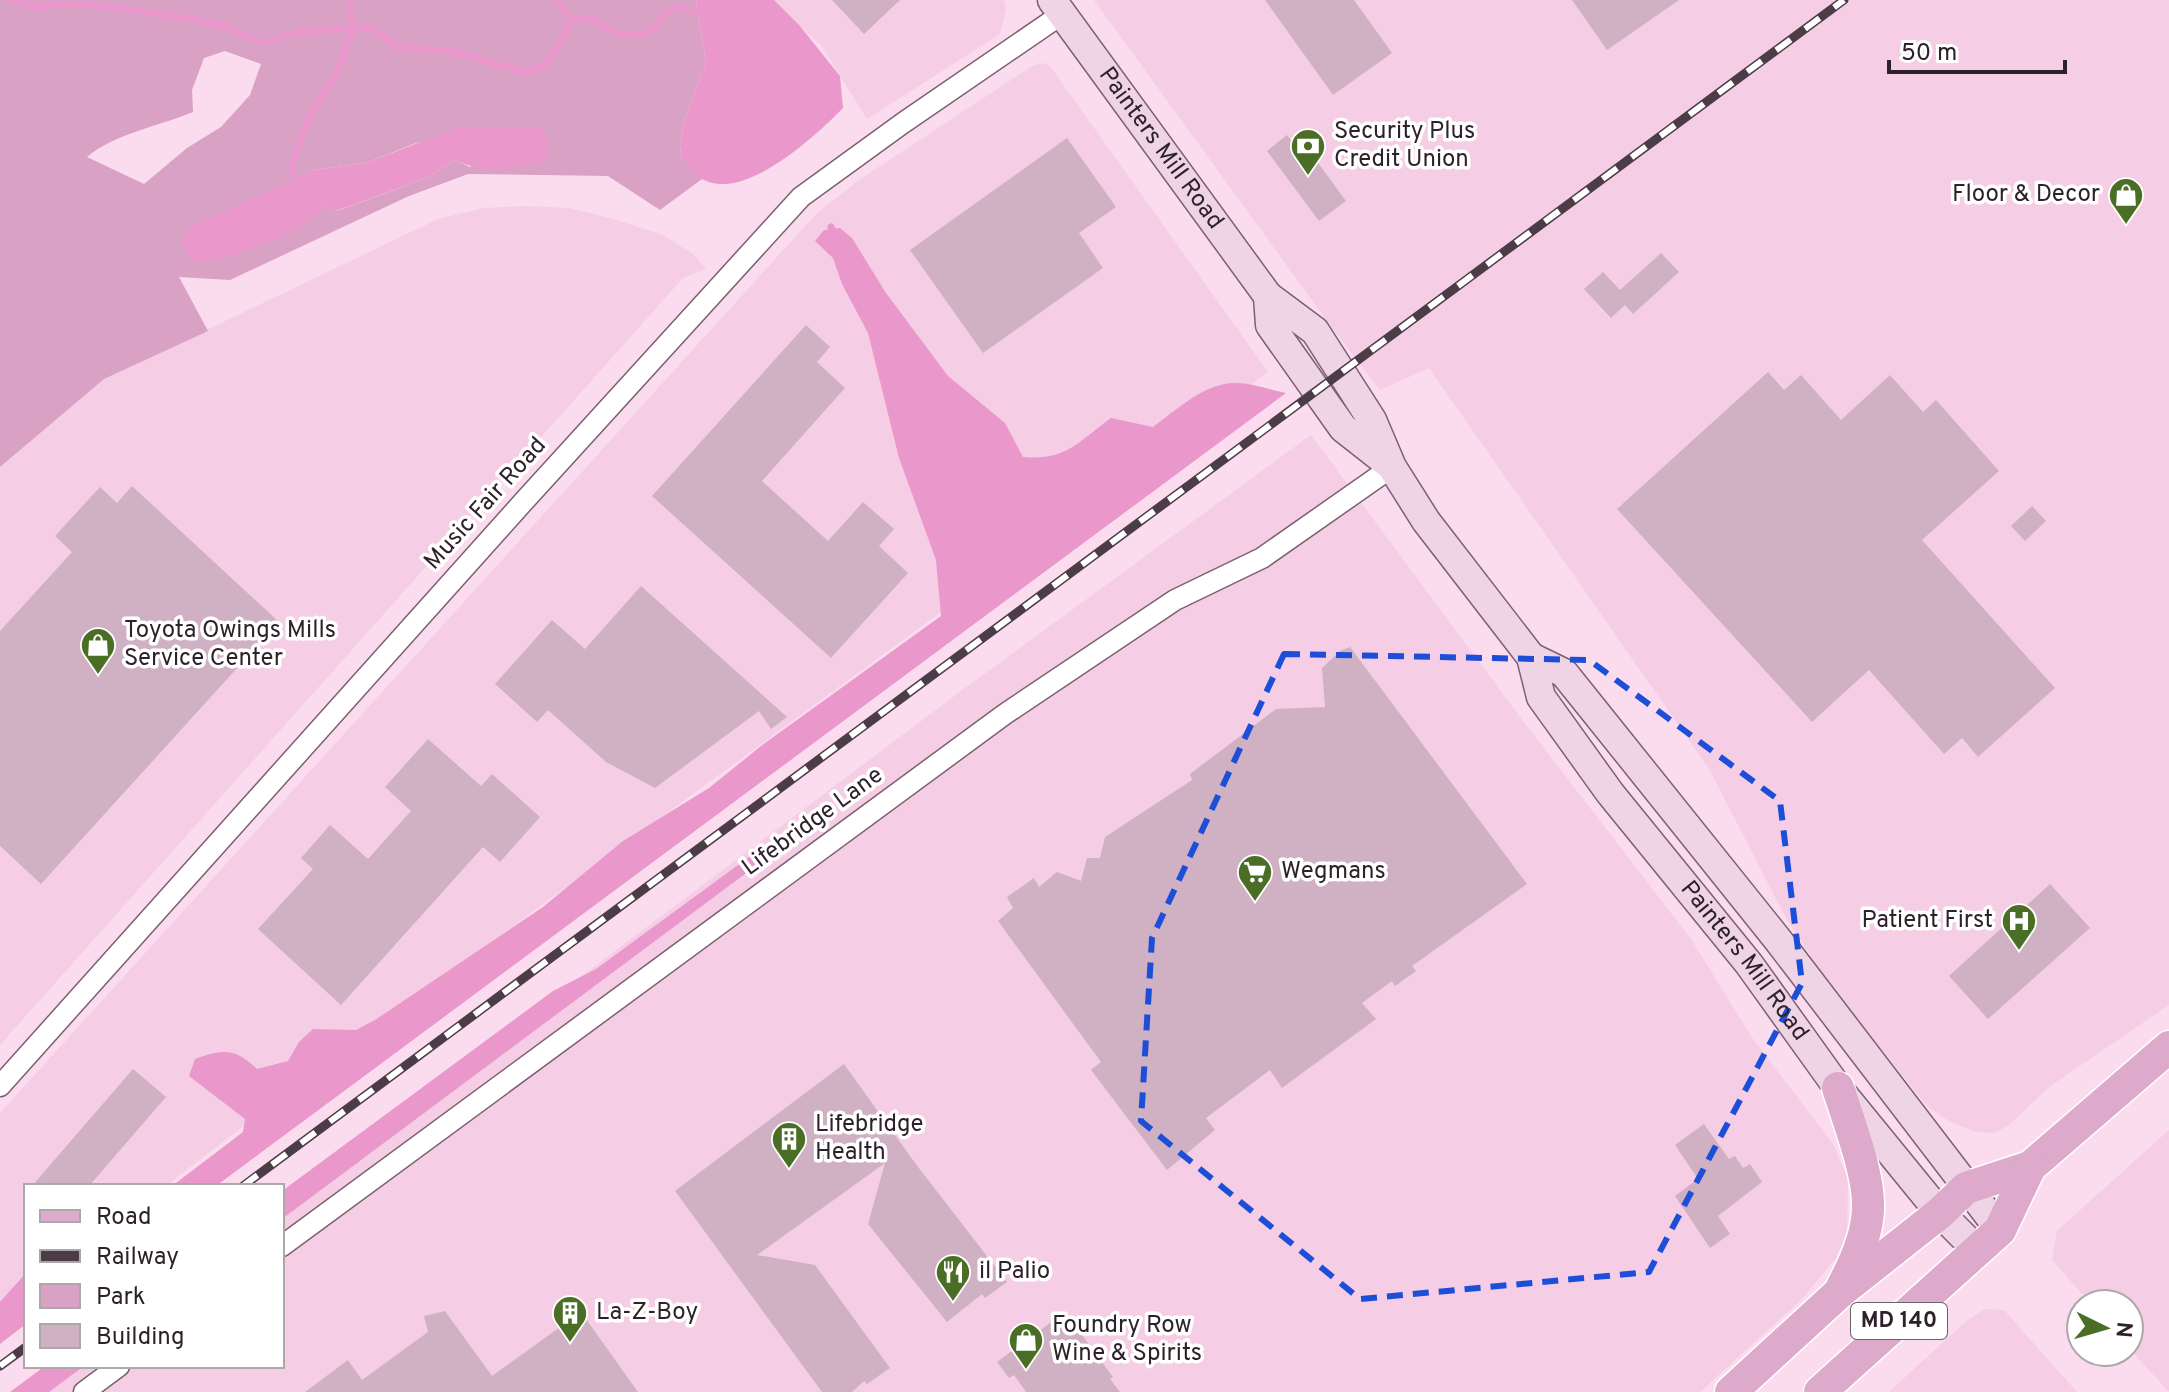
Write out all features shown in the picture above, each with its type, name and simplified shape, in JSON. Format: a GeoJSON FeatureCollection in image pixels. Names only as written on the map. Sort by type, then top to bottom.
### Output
{"type":"FeatureCollection","features":[{"type":"Feature","properties":{"kind":"main road","name":"Painters Mill Road"},"geometry":{"type":"LineString","coordinates":[[1057,7],[1268,296],[1315,331],[1372,420],[1392,467],[1426,521],[1531,657],[1541,697],[1610,793],[1769,989],[1796,1032],[1838,1088],[1940,1213],[1989,1240]]}},
{"type":"Feature","properties":{"kind":"main road","name":"Painters Mill Road"},"geometry":{"type":"LineString","coordinates":[[1531,657],[1564,673],[1778,940],[1966,1188],[1989,1240]]}},
{"type":"Feature","properties":{"kind":"main road","name":"MD 140"},"geometry":{"type":"LineString","coordinates":[[1820,1392],[1989,1240],[2030,1167],[2169,1047]]}},
{"type":"Feature","properties":{"kind":"main road"},"geometry":{"type":"LineString","coordinates":[[1838,1088],[1865,1179],[1868,1203],[1858,1252],[1840,1292]]}},
{"type":"Feature","properties":{"kind":"main road","name":"MD 140"},"geometry":{"type":"LineString","coordinates":[[1731,1392],[1840,1292],[1940,1213],[1966,1188],[2030,1167]]}},
{"type":"Feature","properties":{"kind":"street","name":"Music Fair Road"},"geometry":{"type":"LineString","coordinates":[[0,1086],[482,547],[801,197],[1057,7]]}},
{"type":"Feature","properties":{"kind":"street","name":"Lifebridge Lane"},"geometry":{"type":"LineString","coordinates":[[284,1245],[1005,714],[1175,600],[1262,558],[1392,467]]}},
{"type":"Feature","properties":{"kind":"street"},"geometry":{"type":"LineString","coordinates":[[84,1392],[116,1368]]}},
{"type":"Feature","properties":{"kind":"highlighted area"},"geometry":{"type":"Polygon","coordinates":[[[1284,654],[1589,660],[1780,801],[1802,983],[1649,1272],[1360,1299],[1141,1121],[1152,938],[1284,654]]]}},
{"type":"Feature","properties":{"kind":"shaded area"},"geometry":{"type":"Polygon","coordinates":[[[696,0],[774,0],[800,26],[840,76],[843,108],[778,163],[738,182],[719,184],[702,179],[680,156],[683,124],[706,63],[696,0]]]}},
{"type":"Feature","properties":{"kind":"shaded area"},"geometry":{"type":"Polygon","coordinates":[[[770,0],[1004,0],[1006,9],[1000,34],[867,119],[821,45],[770,0]]]}},
{"type":"Feature","properties":{"kind":"shaded area"},"geometry":{"type":"Polygon","coordinates":[[[1094,0],[2169,0],[2169,1005],[2049,1087],[2009,1125],[1994,1133],[1976,1132],[1947,1120],[1928,1107],[1831,987],[1786,918],[1709,769],[1429,368],[1380,390],[1094,0]]]}},
{"type":"Feature","properties":{"kind":"shaded area"},"geometry":{"type":"Polygon","coordinates":[[[1044,63],[1050,66],[1268,372],[299,1083],[169,1184],[24,1184],[24,1297],[0,1315],[0,1113],[816,214],[859,180],[1032,66],[1044,63]]]}},
{"type":"Feature","properties":{"kind":"shaded area"},"geometry":{"type":"Polygon","coordinates":[[[459,127],[542,127],[550,150],[543,162],[509,168],[488,169],[455,160],[427,178],[336,211],[323,207],[315,218],[278,239],[212,262],[191,262],[181,241],[187,229],[314,170],[366,163],[459,127]]]}},
{"type":"Feature","properties":{"kind":"shaded area"},"geometry":{"type":"Polygon","coordinates":[[[484,208],[570,208],[663,235],[693,254],[706,269],[683,278],[0,1045],[0,467],[104,379],[438,219],[484,208]]]}},
{"type":"Feature","properties":{"kind":"shaded area"},"geometry":{"type":"Polygon","coordinates":[[[840,228],[852,238],[886,293],[948,376],[1005,423],[1023,457],[1061,453],[1111,418],[1153,427],[1192,398],[1225,384],[1248,384],[1286,393],[219,1184],[175,1184],[243,1132],[245,1119],[189,1076],[195,1059],[229,1052],[242,1057],[257,1069],[288,1061],[299,1042],[313,1029],[356,1030],[375,1020],[543,907],[623,841],[709,788],[761,746],[941,616],[936,560],[899,458],[868,333],[842,284],[833,258],[815,241],[824,230],[840,228]]]}},
{"type":"Feature","properties":{"kind":"shaded area"},"geometry":{"type":"Polygon","coordinates":[[[1311,435],[1520,717],[1691,939],[1753,1039],[1833,1144],[1848,1178],[1847,1233],[1837,1257],[1801,1300],[1700,1392],[27,1392],[58,1368],[284,1368],[284,1199],[965,688],[1311,435]]]}},
{"type":"Feature","properties":{"kind":"shaded area"},"geometry":{"type":"Polygon","coordinates":[[[771,841],[757,865],[284,1218],[284,1190],[553,991],[596,969],[771,841]]]}},
{"type":"Feature","properties":{"kind":"shaded area"},"geometry":{"type":"Polygon","coordinates":[[[2169,1130],[2169,1392],[2145,1366],[2145,1288],[2077,1288],[2052,1260],[2057,1231],[2169,1130]]]}},
{"type":"Feature","properties":{"kind":"shaded area"},"geometry":{"type":"Polygon","coordinates":[[[24,1275],[24,1326],[0,1344],[0,1302],[24,1275]]]}},
{"type":"Feature","properties":{"kind":"shaded area"},"geometry":{"type":"Polygon","coordinates":[[[1984,1309],[2004,1310],[2077,1392],[1889,1392],[1963,1324],[1984,1309]]]}},
{"type":"Feature","properties":{"kind":"shaded area"},"geometry":{"type":"Polygon","coordinates":[[[42,1368],[81,1368],[49,1392],[10,1392],[42,1368]]]}},
{"type":"Feature","properties":{"kind":"green space"},"geometry":{"type":"Polygon","coordinates":[[[0,0],[696,0],[706,63],[683,124],[680,156],[702,179],[660,210],[608,176],[468,174],[409,196],[230,280],[179,277],[208,331],[104,379],[0,467],[0,0]],[[225,51],[204,58],[192,90],[193,112],[123,136],[87,157],[144,184],[187,148],[221,127],[250,95],[261,64],[225,51]],[[541,127],[505,129],[416,143],[366,163],[314,170],[255,199],[212,262],[323,207],[337,211],[427,178],[455,160],[470,167],[541,127]]]}},
{"type":"Feature","properties":{"kind":"building"},"geometry":{"type":"Polygon","coordinates":[[[832,0],[900,0],[864,34],[832,0]]]}},
{"type":"Feature","properties":{"kind":"building"},"geometry":{"type":"Polygon","coordinates":[[[1265,0],[1354,0],[1392,53],[1333,95],[1265,0]]]}},
{"type":"Feature","properties":{"kind":"building"},"geometry":{"type":"Polygon","coordinates":[[[1572,0],[1679,0],[1607,50],[1572,0]]]}},
{"type":"Feature","properties":{"kind":"building","name":"Security Plus Credit Union"},"geometry":{"type":"Polygon","coordinates":[[[1287,135],[1302,154],[1308,149],[1346,201],[1319,221],[1267,151],[1287,135]]]}},
{"type":"Feature","properties":{"kind":"building"},"geometry":{"type":"Polygon","coordinates":[[[1067,138],[1116,207],[1079,233],[1103,268],[983,353],[910,250],[1067,138]]]}},
{"type":"Feature","properties":{"kind":"building"},"geometry":{"type":"Polygon","coordinates":[[[1661,253],[1679,272],[1633,314],[1625,305],[1611,318],[1584,289],[1603,272],[1620,290],[1661,253]]]}},
{"type":"Feature","properties":{"kind":"building"},"geometry":{"type":"Polygon","coordinates":[[[806,325],[830,347],[817,362],[845,388],[762,481],[828,541],[863,502],[894,529],[879,546],[908,573],[831,658],[652,496],[806,325]]]}},
{"type":"Feature","properties":{"kind":"building"},"geometry":{"type":"Polygon","coordinates":[[[1768,372],[1784,390],[1801,375],[1841,420],[1890,375],[1923,412],[1936,400],[1999,471],[1922,540],[2055,688],[1978,757],[1962,738],[1944,754],[1869,670],[1812,722],[1617,509],[1768,372]]]}},
{"type":"Feature","properties":{"kind":"building"},"geometry":{"type":"Polygon","coordinates":[[[132,486],[279,622],[41,884],[0,846],[0,631],[72,552],[55,536],[100,487],[117,503],[132,486]]]}},
{"type":"Feature","properties":{"kind":"building"},"geometry":{"type":"Polygon","coordinates":[[[2032,506],[2046,521],[2025,541],[2011,526],[2032,506]]]}},
{"type":"Feature","properties":{"kind":"building"},"geometry":{"type":"Polygon","coordinates":[[[641,586],[787,717],[771,729],[759,711],[655,788],[606,762],[548,710],[537,722],[495,684],[552,620],[585,649],[641,586]]]}},
{"type":"Feature","properties":{"kind":"building","name":"Wegmans"},"geometry":{"type":"Polygon","coordinates":[[[1350,647],[1527,884],[1412,966],[1416,971],[1395,986],[1392,981],[1362,1003],[1376,1019],[1282,1088],[1270,1070],[1206,1118],[1215,1130],[1167,1170],[1091,1070],[1101,1062],[998,921],[1013,908],[1007,897],[1034,878],[1039,887],[1057,872],[1081,881],[1087,858],[1100,858],[1105,837],[1192,780],[1190,774],[1276,709],[1325,707],[1322,668],[1340,651],[1350,647]]]}},
{"type":"Feature","properties":{"kind":"building"},"geometry":{"type":"Polygon","coordinates":[[[428,739],[481,786],[492,774],[540,817],[500,862],[483,847],[341,1005],[258,929],[313,869],[301,858],[330,825],[368,859],[411,811],[385,787],[428,739]]]}},
{"type":"Feature","properties":{"kind":"building","name":"Patient First"},"geometry":{"type":"Polygon","coordinates":[[[2050,884],[2090,928],[1988,1019],[1949,976],[2050,884]]]}},
{"type":"Feature","properties":{"kind":"building"},"geometry":{"type":"Polygon","coordinates":[[[844,1064],[915,1163],[1007,1282],[985,1298],[982,1294],[947,1322],[868,1224],[885,1163],[757,1255],[815,1265],[890,1368],[867,1384],[864,1381],[852,1392],[822,1392],[675,1191],[844,1064]]]}},
{"type":"Feature","properties":{"kind":"building"},"geometry":{"type":"Polygon","coordinates":[[[133,1069],[166,1097],[91,1184],[34,1184],[133,1069]]]}},
{"type":"Feature","properties":{"kind":"building"},"geometry":{"type":"Polygon","coordinates":[[[1704,1124],[1729,1159],[1735,1156],[1743,1168],[1750,1164],[1762,1182],[1718,1216],[1730,1234],[1710,1248],[1675,1196],[1698,1179],[1675,1145],[1704,1124]]]}},
{"type":"Feature","properties":{"kind":"building"},"geometry":{"type":"Polygon","coordinates":[[[445,1311],[492,1376],[581,1312],[638,1392],[305,1392],[348,1360],[362,1380],[428,1332],[424,1316],[445,1311]]]}},
{"type":"Feature","properties":{"kind":"building"},"geometry":{"type":"Polygon","coordinates":[[[1065,1312],[1113,1377],[1110,1379],[1120,1392],[1026,1392],[1014,1375],[1009,1378],[997,1362],[1065,1312]]]}},
{"type":"Feature","properties":{"kind":"waterway"},"geometry":{"type":"LineString","coordinates":[[10,0],[32,6],[85,4],[169,15],[227,27],[262,43],[299,32],[369,27],[398,47],[457,52],[523,72],[538,69],[549,61],[572,20],[590,18],[620,35],[641,34],[651,30],[666,12],[680,8],[701,13],[736,4],[753,13],[768,31],[811,128]]}},
{"type":"Feature","properties":{"kind":"waterway"},"geometry":{"type":"LineString","coordinates":[[298,187],[292,168],[300,141],[308,120],[336,74],[353,29],[349,0]]}},
{"type":"Feature","properties":{"kind":"waterway"},"geometry":{"type":"LineString","coordinates":[[556,0],[572,20]]}},
{"type":"Feature","properties":{"kind":"waterway"},"geometry":{"type":"LineString","coordinates":[[831,227],[855,278],[885,368],[912,471],[941,545],[952,594]]}},
{"type":"Feature","properties":{"kind":"railway"},"geometry":{"type":"LineString","coordinates":[[246,1184],[1844,0]]}},
{"type":"Feature","properties":{"kind":"railway"},"geometry":{"type":"LineString","coordinates":[[0,1366],[24,1348]]}},
{"type":"Feature","properties":{"kind":"place","name":"Security Plus Credit Union"},"geometry":{"type":"Point","coordinates":[1308,177]}},
{"type":"Feature","properties":{"kind":"place","name":"Floor & Decor"},"geometry":{"type":"Point","coordinates":[2126,226]}},
{"type":"Feature","properties":{"kind":"place","name":"Toyota Owings Mills Service Center"},"geometry":{"type":"Point","coordinates":[98,676]}},
{"type":"Feature","properties":{"kind":"place","name":"Wegmans"},"geometry":{"type":"Point","coordinates":[1255,903]}},
{"type":"Feature","properties":{"kind":"place","name":"Patient First"},"geometry":{"type":"Point","coordinates":[2019,952]}},
{"type":"Feature","properties":{"kind":"place","name":"Lifebridge Health"},"geometry":{"type":"Point","coordinates":[789,1170]}},
{"type":"Feature","properties":{"kind":"place","name":"il Palio"},"geometry":{"type":"Point","coordinates":[953,1303]}},
{"type":"Feature","properties":{"kind":"place","name":"La-Z-Boy"},"geometry":{"type":"Point","coordinates":[570,1344]}},
{"type":"Feature","properties":{"kind":"place","name":"Foundry Row Wine & Spirits"},"geometry":{"type":"Point","coordinates":[1026,1371]}}]}
